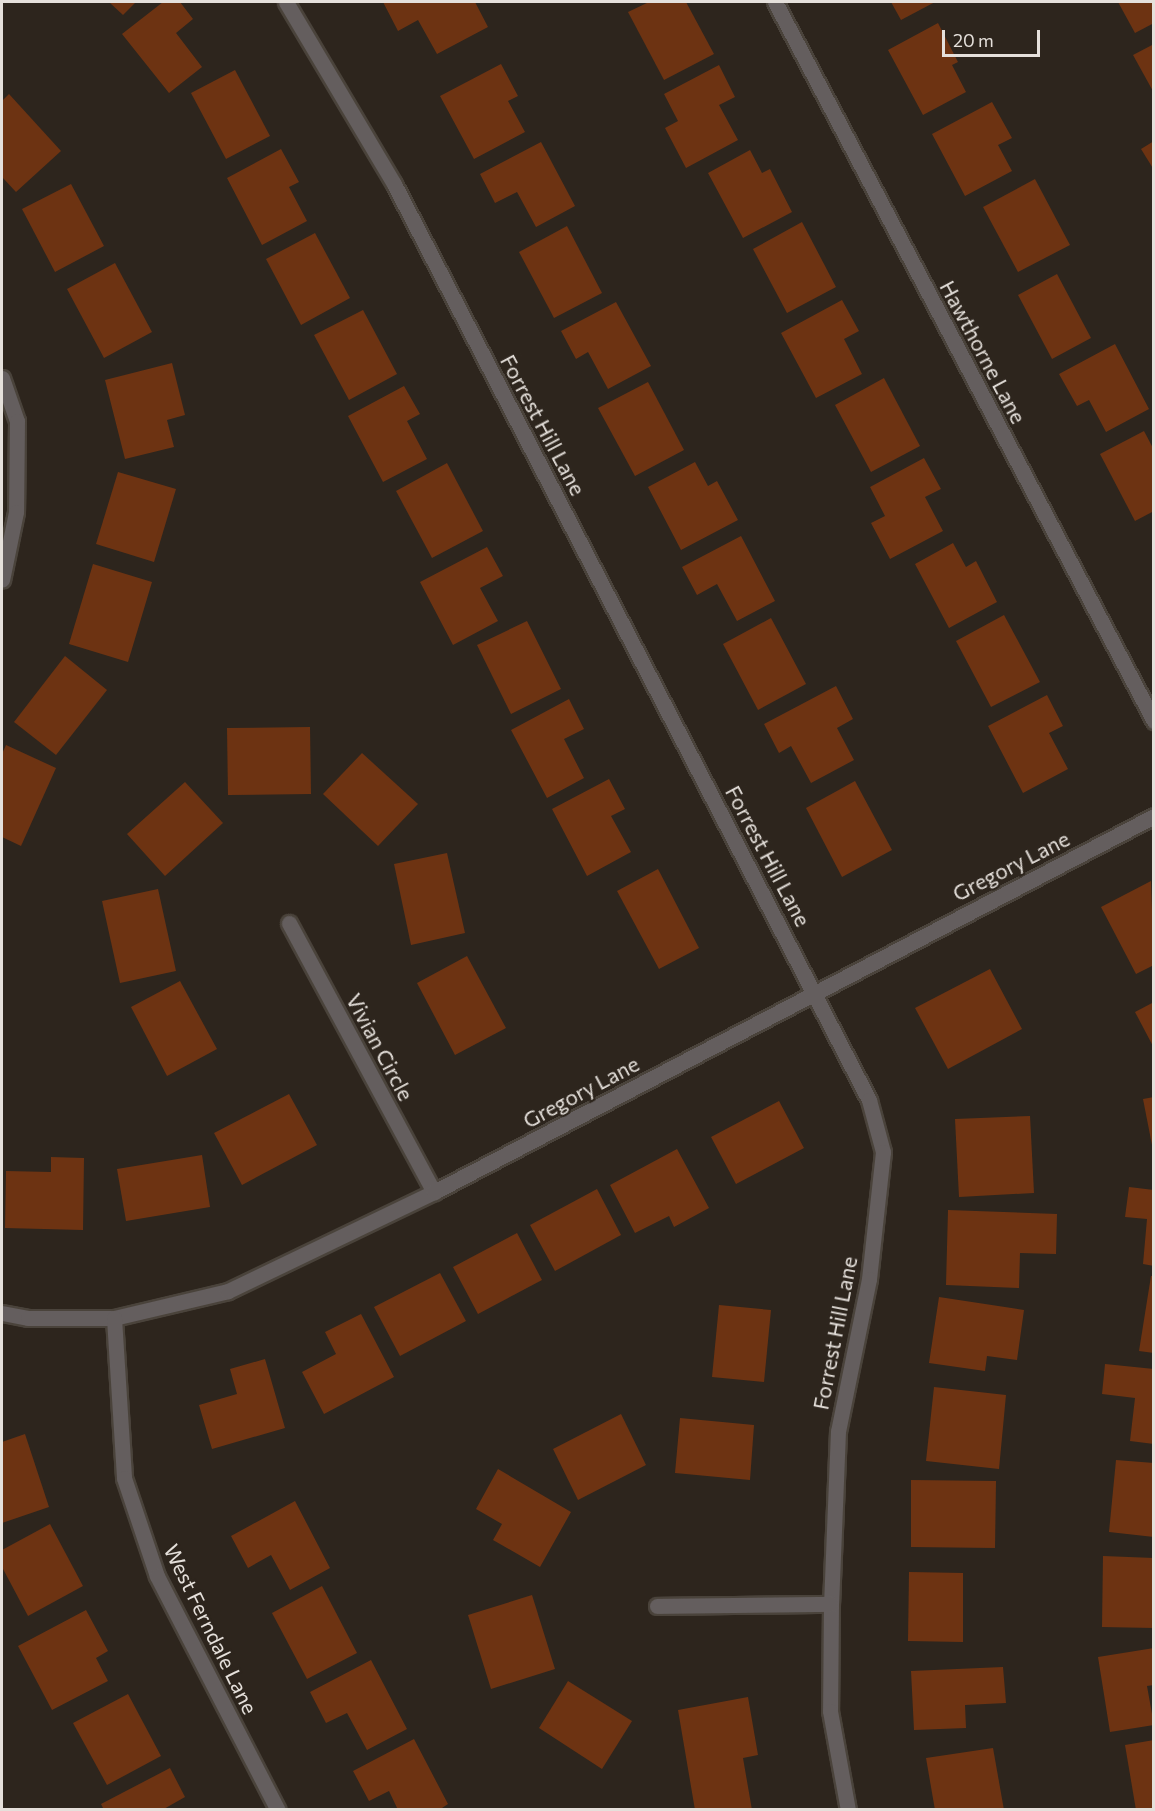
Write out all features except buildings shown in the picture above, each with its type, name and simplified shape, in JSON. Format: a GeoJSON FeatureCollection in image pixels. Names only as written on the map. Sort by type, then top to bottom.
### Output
{"type":"FeatureCollection","features":[{"type":"Feature","properties":{"kind":"street","name":"Forrest Hill Lane"},"geometry":{"type":"LineString","coordinates":[[286,2],[394,184],[869,1100],[883,1152],[869,1279],[838,1431],[831,1604],[830,1712],[848,1809]]}},
{"type":"Feature","properties":{"kind":"street","name":"Hawthorne Lane"},"geometry":{"type":"LineString","coordinates":[[775,2],[1154,721]]}},
{"type":"Feature","properties":{"kind":"street"},"geometry":{"type":"LineString","coordinates":[[2,378],[17,421],[16,512],[2,580]]}},
{"type":"Feature","properties":{"kind":"street","name":"Gregory Lane"},"geometry":{"type":"LineString","coordinates":[[2,1312],[28,1318],[114,1318],[228,1292],[434,1192],[1154,816]]}},
{"type":"Feature","properties":{"kind":"street","name":"Vivian Circle"},"geometry":{"type":"LineString","coordinates":[[289,922],[434,1192]]}},
{"type":"Feature","properties":{"kind":"street","name":"West Ferndale Lane"},"geometry":{"type":"LineString","coordinates":[[114,1318],[124,1478],[157,1576],[278,1809]]}},
{"type":"Feature","properties":{"kind":"street"},"geometry":{"type":"LineString","coordinates":[[657,1606],[831,1604]]}}]}
